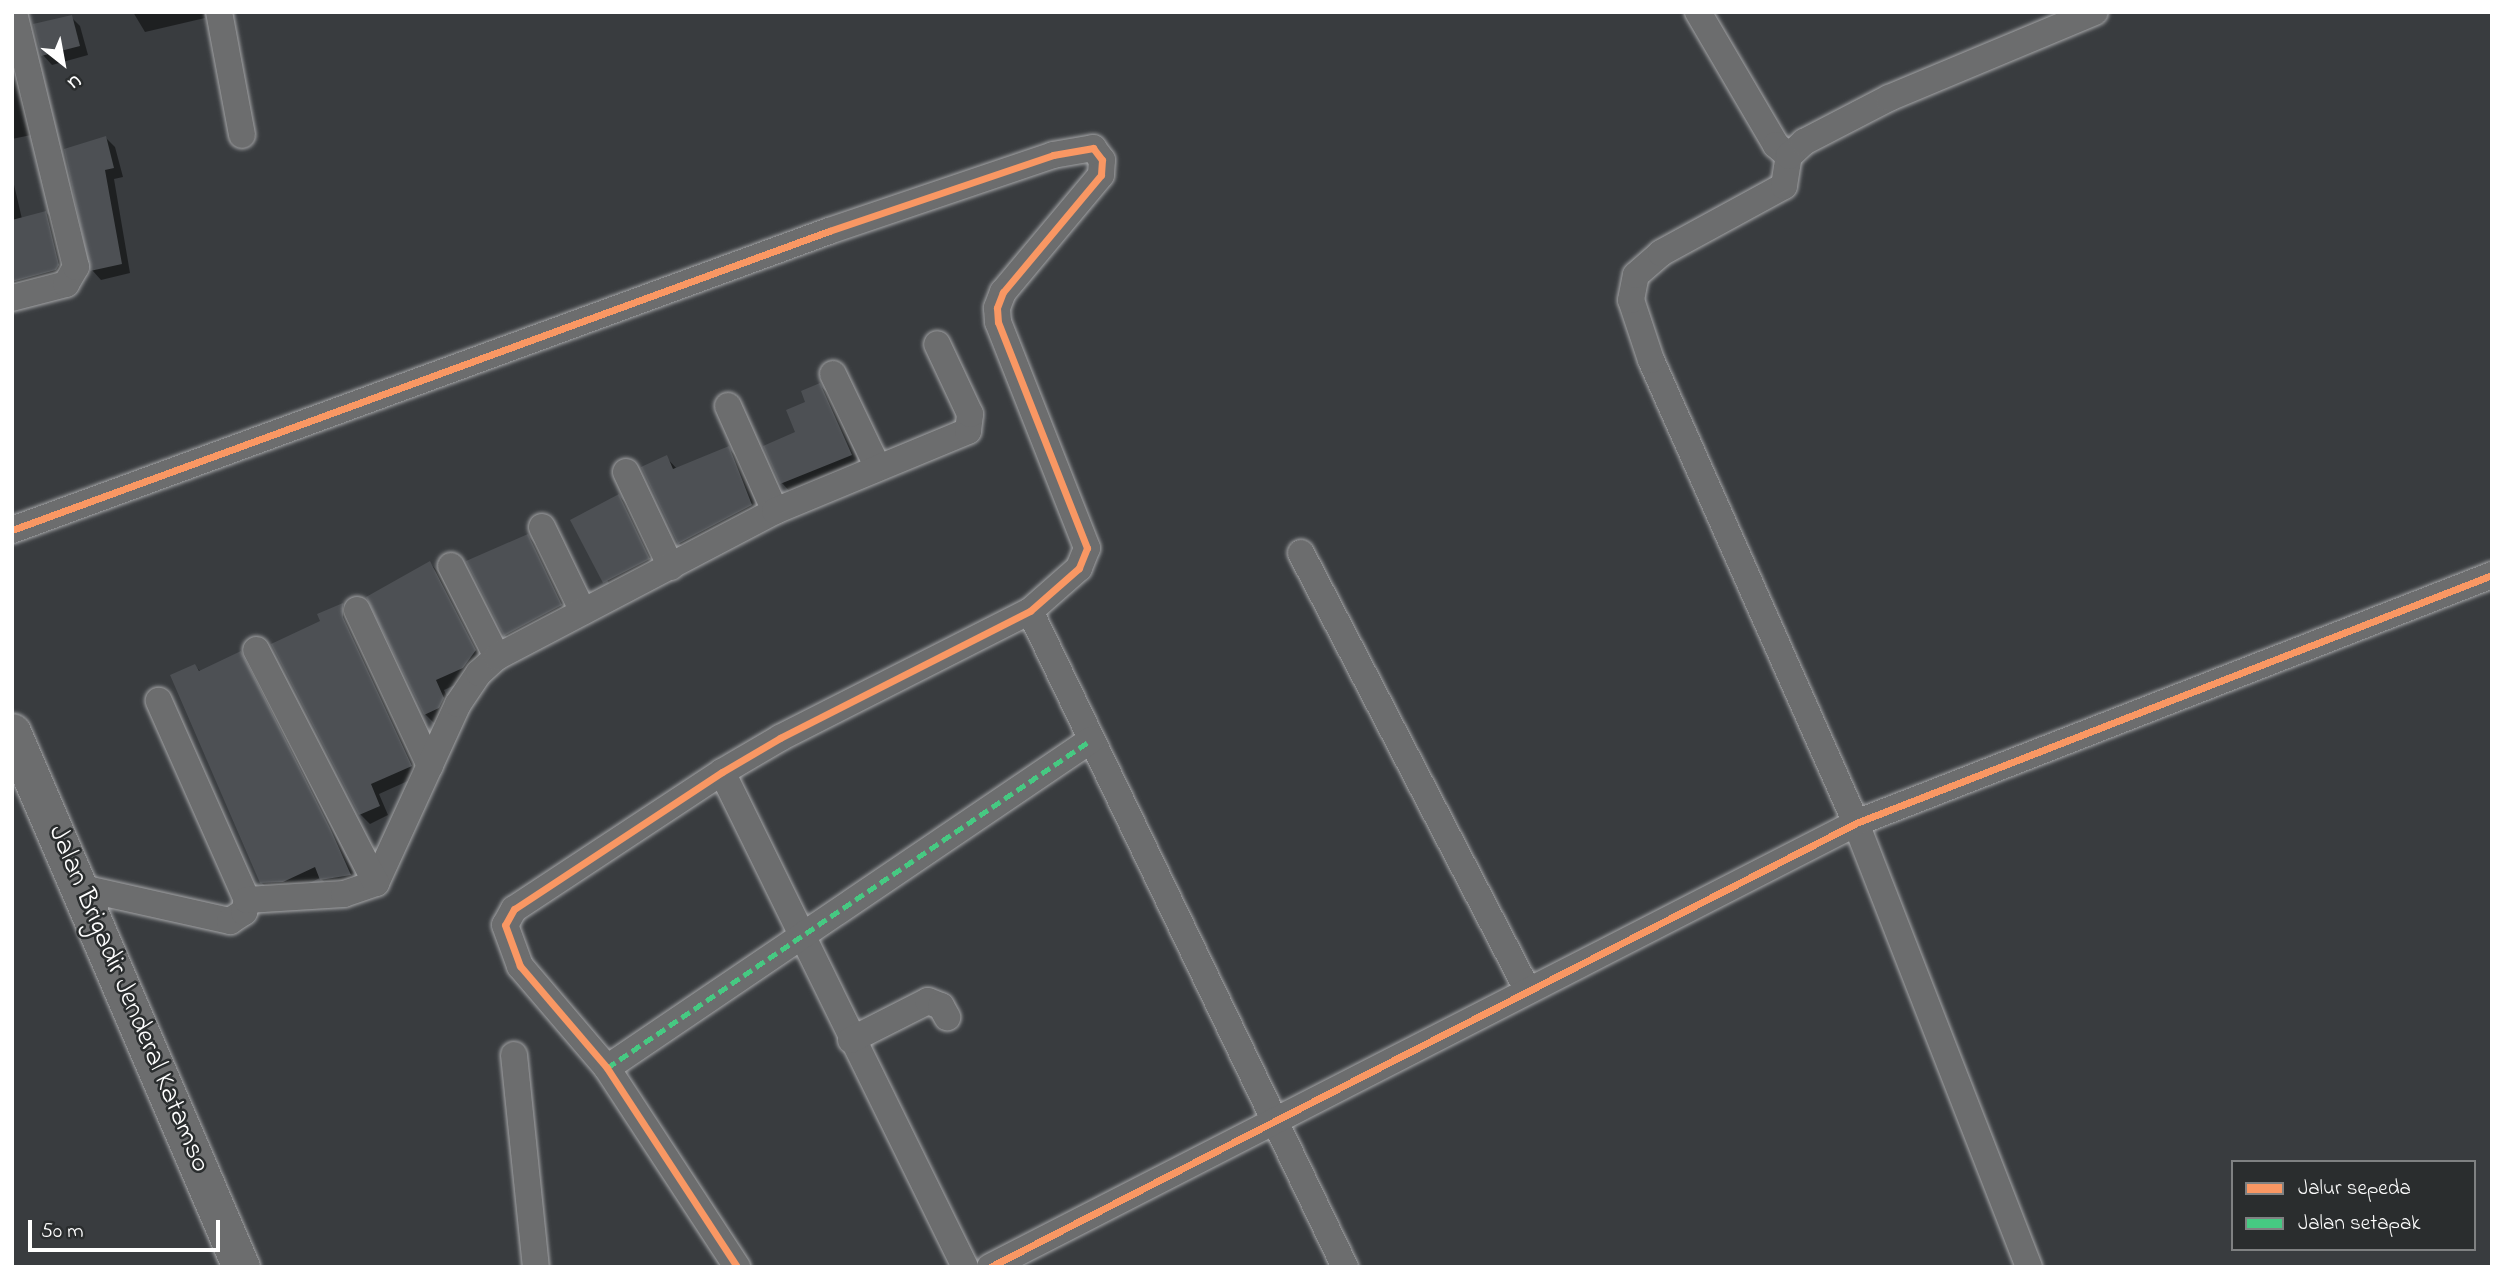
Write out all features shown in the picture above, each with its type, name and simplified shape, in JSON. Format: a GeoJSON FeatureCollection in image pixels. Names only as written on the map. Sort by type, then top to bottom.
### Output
{"type":"FeatureCollection","features":[{"type":"Feature","properties":{"kind":"main road","name":"Jalan Brigadir Jenderal Katamso"},"geometry":{"type":"LineString","coordinates":[[12,732],[82,888],[241,1267]]}},
{"type":"Feature","properties":{"kind":"street"},"geometry":{"type":"LineString","coordinates":[[12,298],[66,284],[76,267],[14,12]]}},
{"type":"Feature","properties":{"kind":"street"},"geometry":{"type":"LineString","coordinates":[[219,12],[242,135]]}},
{"type":"Feature","properties":{"kind":"street"},"geometry":{"type":"LineString","coordinates":[[1698,12],[1788,165]]}},
{"type":"Feature","properties":{"kind":"street"},"geometry":{"type":"LineString","coordinates":[[2029,1267],[1856,823],[1651,360],[1631,300],[1641,268],[1779,190],[1788,165],[1804,142],[1889,98],[2095,12]]}},
{"type":"Feature","properties":{"kind":"street"},"geometry":{"type":"LineString","coordinates":[[12,530],[829,231],[1083,146],[1100,154],[1101,175],[1003,292],[997,308],[998,322],[1087,548],[1079,568],[1030,611],[780,738],[722,772],[514,909],[505,925],[520,966],[607,1068],[737,1267]]}},
{"type":"Feature","properties":{"kind":"street"},"geometry":{"type":"LineString","coordinates":[[247,900],[344,894],[376,883],[467,689],[497,657],[775,511],[877,466],[968,431],[970,414],[937,344]]}},
{"type":"Feature","properties":{"kind":"street"},"geometry":{"type":"LineString","coordinates":[[833,374],[877,466]]}},
{"type":"Feature","properties":{"kind":"street"},"geometry":{"type":"LineString","coordinates":[[728,406],[775,511]]}},
{"type":"Feature","properties":{"kind":"street"},"geometry":{"type":"LineString","coordinates":[[626,472],[671,567]]}},
{"type":"Feature","properties":{"kind":"street"},"geometry":{"type":"LineString","coordinates":[[542,527],[583,612]]}},
{"type":"Feature","properties":{"kind":"street"},"geometry":{"type":"LineString","coordinates":[[1301,552],[1527,989]]}},
{"type":"Feature","properties":{"kind":"street"},"geometry":{"type":"LineString","coordinates":[[451,566],[497,657]]}},
{"type":"Feature","properties":{"kind":"street"},"geometry":{"type":"LineString","coordinates":[[989,1267],[1275,1116],[1856,823],[2492,575]]}},
{"type":"Feature","properties":{"kind":"street"},"geometry":{"type":"LineString","coordinates":[[357,610],[430,765]]}},
{"type":"Feature","properties":{"kind":"street"},"geometry":{"type":"LineString","coordinates":[[1030,611],[1275,1116],[1345,1267]]}},
{"type":"Feature","properties":{"kind":"street"},"geometry":{"type":"LineString","coordinates":[[256,650],[376,883]]}},
{"type":"Feature","properties":{"kind":"street"},"geometry":{"type":"LineString","coordinates":[[82,888],[230,920],[244,912],[247,900],[159,701]]}},
{"type":"Feature","properties":{"kind":"street"},"geometry":{"type":"LineString","coordinates":[[607,1068],[1091,740]]}},
{"type":"Feature","properties":{"kind":"street"},"geometry":{"type":"LineString","coordinates":[[722,772],[851,1040],[965,1267]]}},
{"type":"Feature","properties":{"kind":"street"},"geometry":{"type":"LineString","coordinates":[[851,1040],[928,1001],[941,1006],[947,1017]]}},
{"type":"Feature","properties":{"kind":"street"},"geometry":{"type":"LineString","coordinates":[[514,1055],[536,1267]]}},
{"type":"Feature","properties":{"kind":"building"},"geometry":{"type":"Polygon","coordinates":[[[72,15],[80,46],[41,56],[33,24],[72,15]]]}},
{"type":"Feature","properties":{"kind":"building"},"geometry":{"type":"Polygon","coordinates":[[[106,136],[114,168],[105,170],[122,264],[90,271],[64,149],[106,136]]]}},
{"type":"Feature","properties":{"kind":"building"},"geometry":{"type":"Polygon","coordinates":[[[46,211],[59,265],[56,270],[12,282],[12,220],[46,211]]]}},
{"type":"Feature","properties":{"kind":"building"},"geometry":{"type":"Polygon","coordinates":[[[820,383],[852,455],[780,484],[763,446],[795,432],[786,410],[805,402],[801,391],[820,383]]]}},
{"type":"Feature","properties":{"kind":"building"},"geometry":{"type":"Polygon","coordinates":[[[729,446],[752,505],[678,544],[641,467],[667,455],[673,469],[729,446]]]}},
{"type":"Feature","properties":{"kind":"building"},"geometry":{"type":"Polygon","coordinates":[[[619,494],[650,559],[603,583],[570,520],[619,494]]]}},
{"type":"Feature","properties":{"kind":"building"},"geometry":{"type":"Polygon","coordinates":[[[528,534],[562,605],[504,636],[466,561],[528,534]]]}},
{"type":"Feature","properties":{"kind":"building"},"geometry":{"type":"Polygon","coordinates":[[[430,561],[476,650],[463,668],[436,680],[444,698],[439,708],[424,715],[366,597],[430,561]]]}},
{"type":"Feature","properties":{"kind":"building"},"geometry":{"type":"Polygon","coordinates":[[[343,603],[343,617],[412,766],[371,784],[380,806],[359,815],[271,644],[320,621],[317,614],[343,603]]]}},
{"type":"Feature","properties":{"kind":"building"},"geometry":{"type":"Polygon","coordinates":[[[241,651],[351,875],[320,880],[315,867],[283,882],[260,883],[170,675],[195,664],[199,671],[241,651]]]}},
{"type":"Feature","properties":{"kind":"marked path"},"geometry":{"type":"LineString","coordinates":[[607,1068],[1091,740]]}},
{"type":"Feature","properties":{"kind":"cycle path"},"geometry":{"type":"LineString","coordinates":[[12,530],[829,231],[1053,155],[1093,148],[1102,160],[1101,175],[1003,292],[997,308],[998,322],[1087,548],[1079,568],[1030,611],[780,738],[722,772],[514,909],[505,925],[520,966],[607,1068],[737,1267]]}},
{"type":"Feature","properties":{"kind":"cycle path"},"geometry":{"type":"LineString","coordinates":[[990,1267],[1856,823],[2492,575]]}}]}
